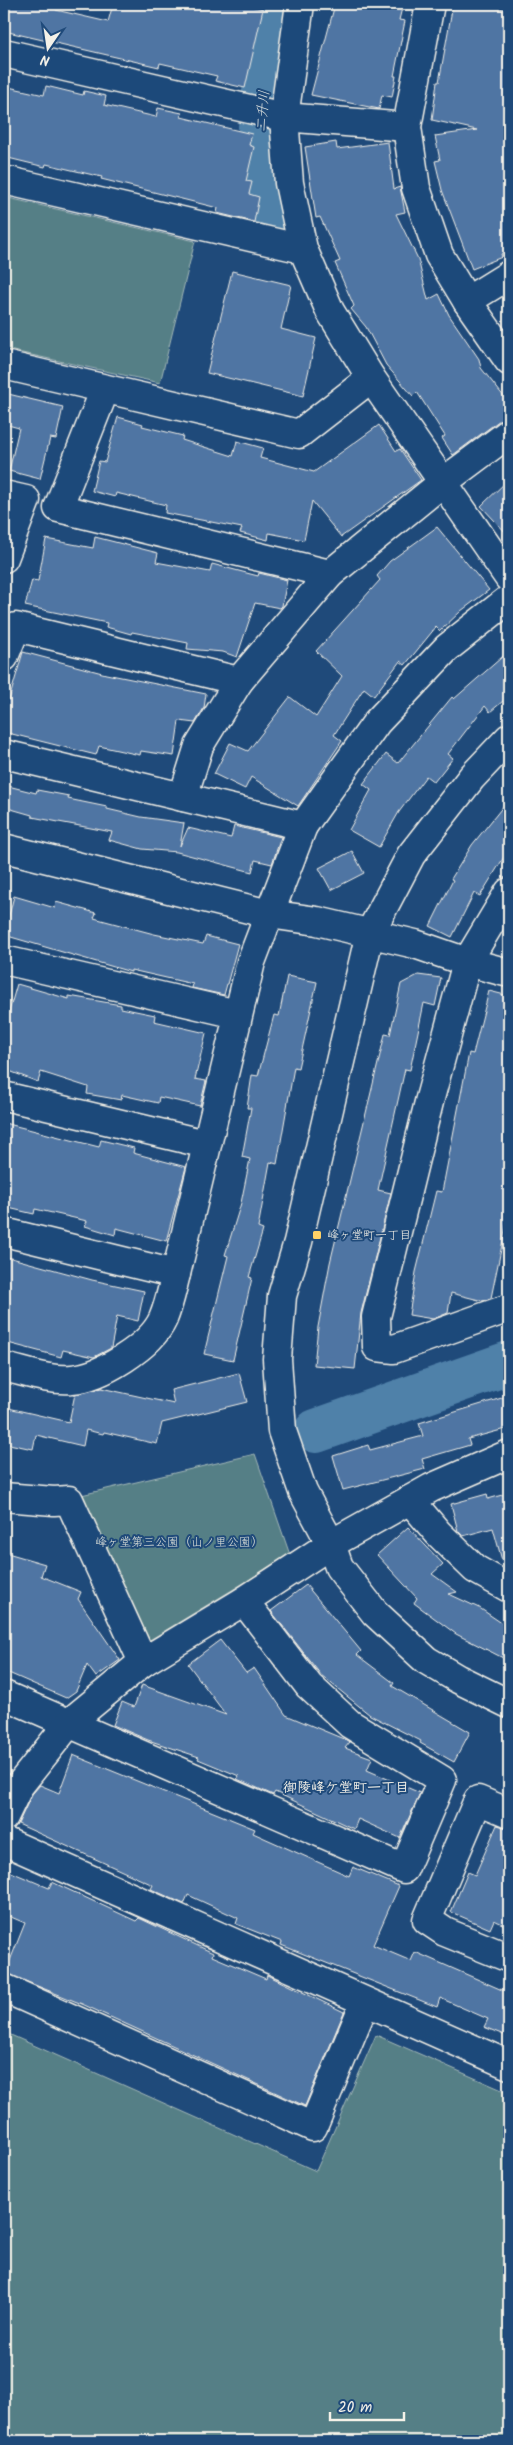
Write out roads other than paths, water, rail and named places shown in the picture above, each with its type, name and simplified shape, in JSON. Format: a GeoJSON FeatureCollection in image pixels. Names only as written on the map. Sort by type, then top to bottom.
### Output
{"type":"FeatureCollection","features":[{"type":"Feature","properties":{"kind":"street"},"geometry":{"type":"LineString","coordinates":[[300,4],[284,117],[289,183],[303,249],[330,311],[371,378],[509,578]]}},
{"type":"Feature","properties":{"kind":"street"},"geometry":{"type":"LineString","coordinates":[[430,4],[407,127],[419,196],[439,254],[467,301],[509,361]]}},
{"type":"Feature","properties":{"kind":"street"},"geometry":{"type":"LineString","coordinates":[[4,53],[284,117],[407,127]]}},
{"type":"Feature","properties":{"kind":"street"},"geometry":{"type":"LineString","coordinates":[[4,180],[303,249]]}},
{"type":"Feature","properties":{"kind":"street"},"geometry":{"type":"LineString","coordinates":[[467,301],[509,275]]}},
{"type":"Feature","properties":{"kind":"street"},"geometry":{"type":"LineString","coordinates":[[4,365],[299,434],[371,378]]}},
{"type":"Feature","properties":{"kind":"street"},"geometry":{"type":"LineString","coordinates":[[105,389],[58,508],[330,574]]}},
{"type":"Feature","properties":{"kind":"street"},"geometry":{"type":"LineString","coordinates":[[182,797],[199,746],[239,681],[330,574],[442,483],[509,433]]}},
{"type":"Feature","properties":{"kind":"street"},"geometry":{"type":"LineString","coordinates":[[4,495],[26,500],[4,558]]}},
{"type":"Feature","properties":{"kind":"street"},"geometry":{"type":"LineString","coordinates":[[4,1367],[51,1378],[74,1379],[116,1365],[139,1348],[162,1320],[176,1274],[251,962],[303,826],[377,722],[447,648],[509,599]]}},
{"type":"Feature","properties":{"kind":"street"},"geometry":{"type":"LineString","coordinates":[[4,657],[16,627],[239,681]]}},
{"type":"Feature","properties":{"kind":"street"},"geometry":{"type":"LineString","coordinates":[[509,738],[472,777],[411,855],[370,933],[298,1242],[282,1296],[277,1358],[282,1431],[303,1492],[331,1544],[339,1567],[375,1613],[421,1654],[458,1678],[509,1704]]}},
{"type":"Feature","properties":{"kind":"street"},"geometry":{"type":"LineString","coordinates":[[4,754],[303,826]]}},
{"type":"Feature","properties":{"kind":"street"},"geometry":{"type":"LineString","coordinates":[[4,848],[269,914],[317,921],[415,944],[467,962],[509,973]]}},
{"type":"Feature","properties":{"kind":"street"},"geometry":{"type":"LineString","coordinates":[[509,892],[467,962],[429,1102],[376,1317],[377,1347],[394,1349],[509,1308]]}},
{"type":"Feature","properties":{"kind":"street"},"geometry":{"type":"LineString","coordinates":[[4,960],[237,1014]]}},
{"type":"Feature","properties":{"kind":"street"},"geometry":{"type":"LineString","coordinates":[[4,1096],[206,1144]]}},
{"type":"Feature","properties":{"kind":"street"},"geometry":{"type":"LineString","coordinates":[[4,1232],[176,1274]]}},
{"type":"Feature","properties":{"kind":"street"},"geometry":{"type":"LineString","coordinates":[[4,1817],[19,1786],[69,1723],[143,1662],[244,1602],[331,1544],[431,1488],[509,1454]]}},
{"type":"Feature","properties":{"kind":"street"},"geometry":{"type":"LineString","coordinates":[[4,1497],[54,1502],[68,1500],[143,1662]]}},
{"type":"Feature","properties":{"kind":"street"},"geometry":{"type":"LineString","coordinates":[[410,1500],[438,1533],[475,1569],[509,1588]]}},
{"type":"Feature","properties":{"kind":"street"},"geometry":{"type":"LineString","coordinates":[[4,1695],[404,1869],[442,1780],[350,1724],[309,1686],[244,1602]]}},
{"type":"Feature","properties":{"kind":"street"},"geometry":{"type":"LineString","coordinates":[[509,1813],[478,1800],[427,1920],[445,1932],[509,1958]]}},
{"type":"Feature","properties":{"kind":"street"},"geometry":{"type":"LineString","coordinates":[[4,1841],[509,2065]]}},
{"type":"Feature","properties":{"kind":"street"},"geometry":{"type":"LineString","coordinates":[[4,1988],[313,2127],[365,2002]]}},
{"type":"Feature","properties":{"kind":"waterway","name":"二升川"},"geometry":{"type":"LineString","coordinates":[[266,218],[260,127],[274,4]]}},
{"type":"Feature","properties":{"kind":"waterway"},"geometry":{"type":"LineString","coordinates":[[316,1431],[509,1363]]}},
{"type":"Feature","properties":{"kind":"place","name":"峰ヶ堂町一丁目"},"geometry":{"type":"Point","coordinates":[317,1235]}},
{"type":"Feature","properties":{"kind":"district","name":"御陵峰ケ堂町一丁目"},"geometry":{"type":"Point","coordinates":[346,1788]}},
{"type":"Feature","properties":{"kind":"park label","name":"峰ヶ堂第三公園（山ノ里公園）"},"geometry":{"type":"Point","coordinates":[179,1542]}}]}
